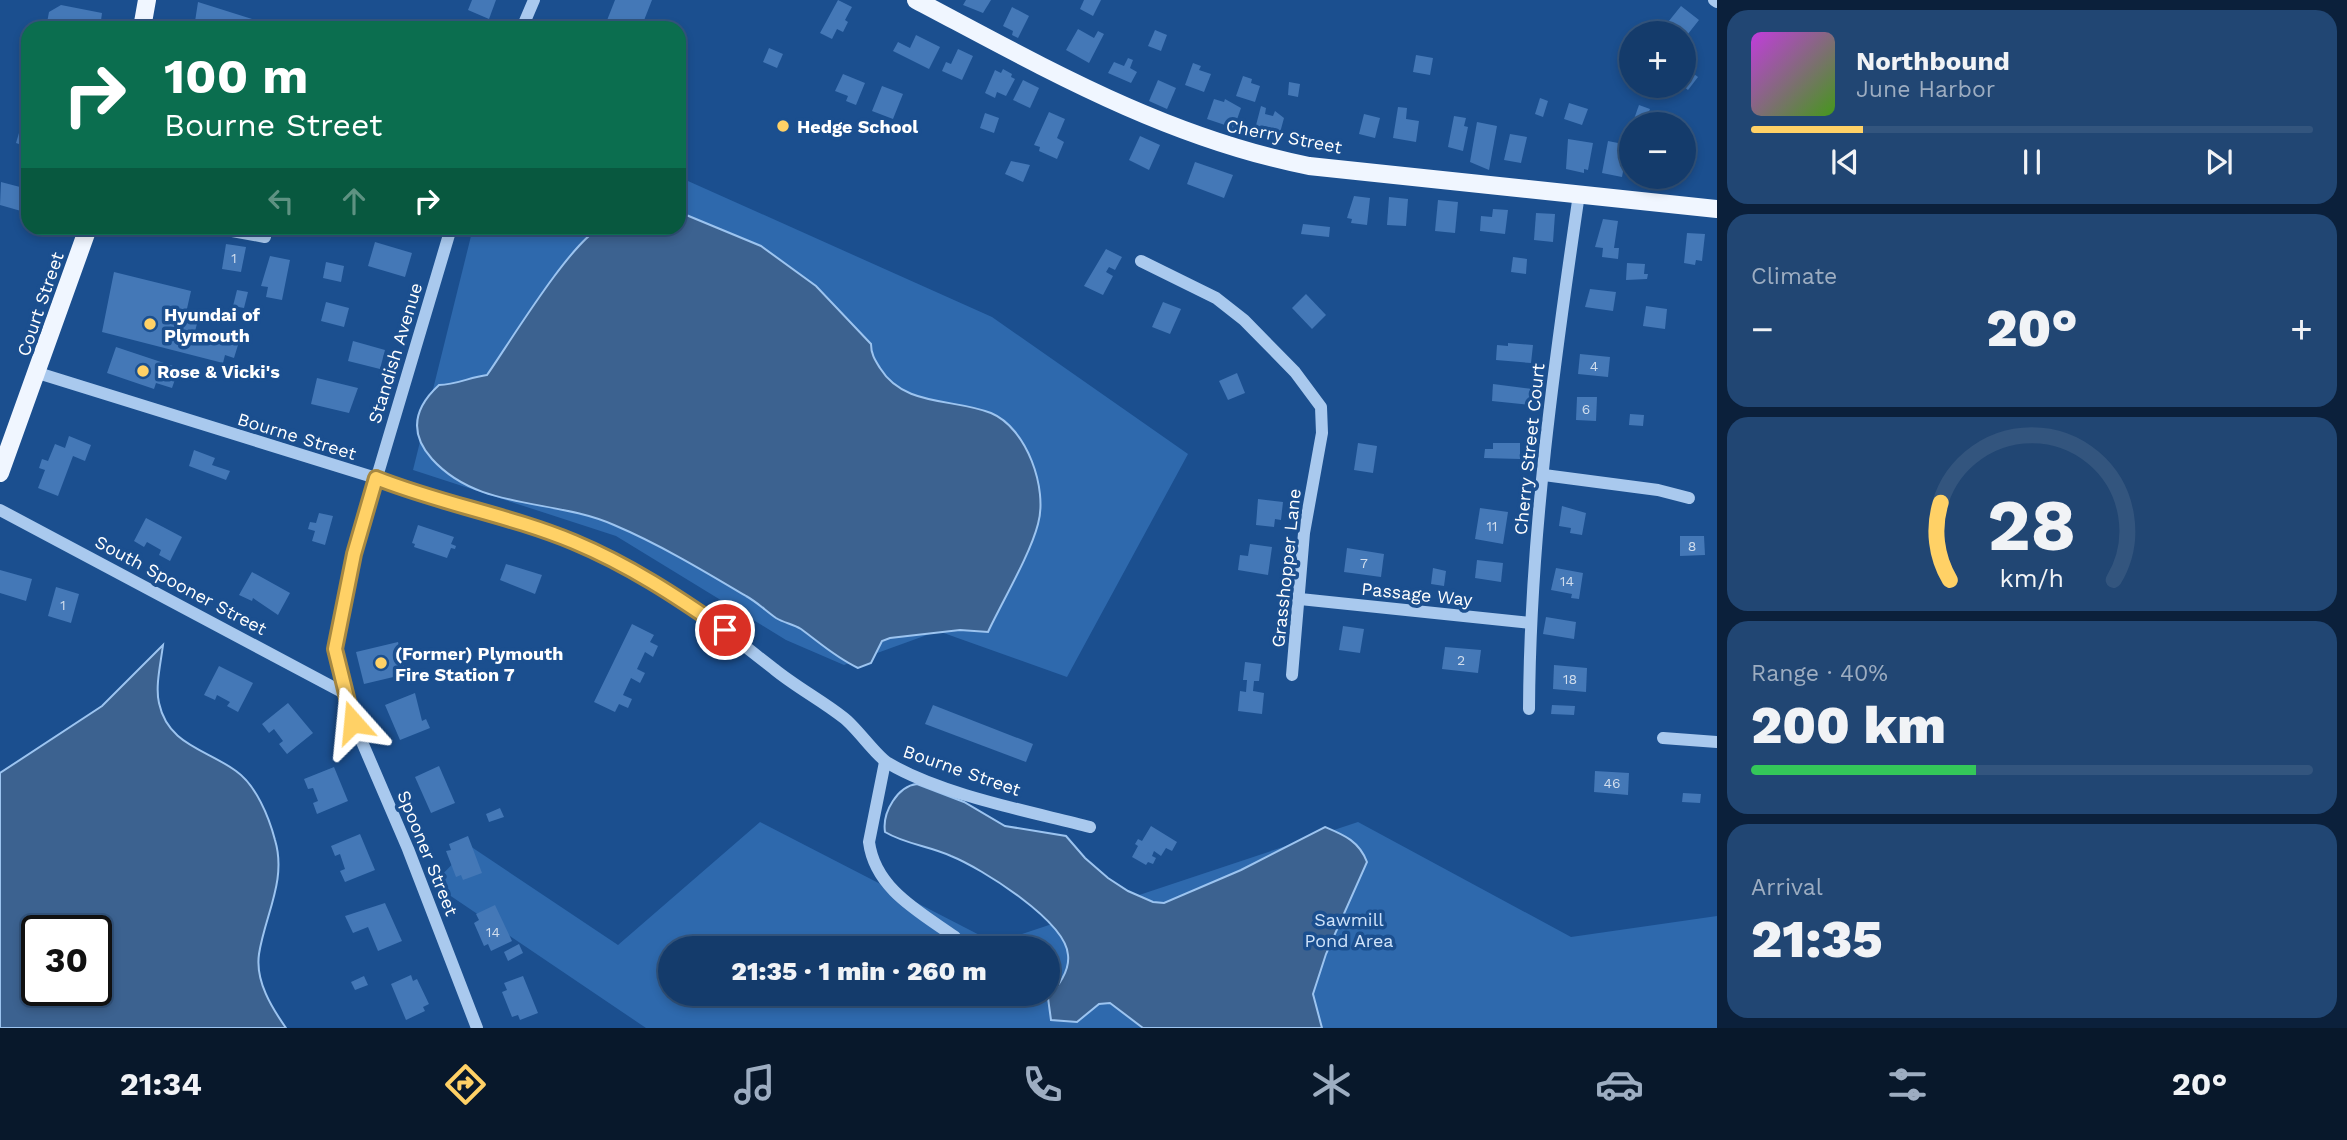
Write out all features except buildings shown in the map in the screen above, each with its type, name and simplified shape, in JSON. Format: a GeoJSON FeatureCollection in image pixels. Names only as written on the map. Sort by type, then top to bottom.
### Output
{"type":"FeatureCollection","features":[{"type":"Feature","properties":{"kind":"main road"},"geometry":{"type":"LineString","coordinates":[[143,21],[147,0]]}},
{"type":"Feature","properties":{"kind":"main road","name":"Cherry Street"},"geometry":{"type":"LineString","coordinates":[[916,0],[1080,85],[1177,130],[1223,146],[1309,166],[1717,209]]}},
{"type":"Feature","properties":{"kind":"main road","name":"Court Street"},"geometry":{"type":"LineString","coordinates":[[0,473],[4,451],[38,373],[86,235]]}},
{"type":"Feature","properties":{"kind":"street"},"geometry":{"type":"LineString","coordinates":[[525,21],[534,0]]}},
{"type":"Feature","properties":{"kind":"street","name":"Cherry Street Court"},"geometry":{"type":"LineString","coordinates":[[1529,709],[1530,623],[1544,474],[1559,331],[1579,194]]}},
{"type":"Feature","properties":{"kind":"street"},"geometry":{"type":"LineString","coordinates":[[254,235],[265,237]]}},
{"type":"Feature","properties":{"kind":"street","name":"Standish Avenue"},"geometry":{"type":"LineString","coordinates":[[344,693],[335,649],[337,630],[376,478],[449,235]]}},
{"type":"Feature","properties":{"kind":"street","name":"Grasshopper Lane"},"geometry":{"type":"LineString","coordinates":[[1141,261],[1216,298],[1244,320],[1295,372],[1321,407],[1322,433],[1304,533],[1292,676]]}},
{"type":"Feature","properties":{"kind":"street","name":"Bourne Street"},"geometry":{"type":"LineString","coordinates":[[38,373],[376,478],[423,497],[572,541],[653,580],[846,720],[885,762],[923,779],[968,794],[1090,827]]}},
{"type":"Feature","properties":{"kind":"street"},"geometry":{"type":"LineString","coordinates":[[1544,474],[1689,498]]}},
{"type":"Feature","properties":{"kind":"street","name":"South Spooner Street"},"geometry":{"type":"LineString","coordinates":[[0,510],[344,693]]}},
{"type":"Feature","properties":{"kind":"street","name":"Passage Way"},"geometry":{"type":"LineString","coordinates":[[1300,599],[1530,623]]}},
{"type":"Feature","properties":{"kind":"street","name":"Spooner Street"},"geometry":{"type":"LineString","coordinates":[[344,693],[477,1028]]}},
{"type":"Feature","properties":{"kind":"street"},"geometry":{"type":"LineString","coordinates":[[1662,738],[1717,742]]}},
{"type":"Feature","properties":{"kind":"street"},"geometry":{"type":"LineString","coordinates":[[885,762],[869,842],[870,855],[878,873],[898,897],[954,936]]}},
{"type":"Feature","properties":{"kind":"green space"},"geometry":{"type":"Polygon","coordinates":[[[686,180],[992,317],[1188,454],[1067,677],[938,631],[844,665],[786,640],[616,536],[413,470],[471,235],[686,235],[686,180]]]}},
{"type":"Feature","properties":{"kind":"green space","name":"Sawmill Pond Area"},"geometry":{"type":"Polygon","coordinates":[[[760,822],[981,936],[658,936],[658,1006],[1060,1006],[1060,936],[1016,936],[1358,822],[1571,937],[1717,916],[1717,1028],[646,1028],[433,884],[470,846],[618,945],[760,822]]]}},
{"type":"Feature","properties":{"kind":"shaded area"},"geometry":{"type":"Polygon","coordinates":[[[686,215],[761,246],[816,286],[871,344],[880,368],[890,381],[930,400],[976,408],[1004,421],[1015,432],[1032,461],[1040,494],[1040,510],[1029,550],[988,632],[960,630],[890,638],[882,641],[871,663],[858,668],[835,655],[801,629],[776,618],[750,598],[648,541],[591,517],[494,496],[451,476],[432,459],[424,449],[417,430],[424,402],[439,385],[487,375],[557,272],[587,237],[686,235],[686,215]]]}},
{"type":"Feature","properties":{"kind":"shaded area"},"geometry":{"type":"Polygon","coordinates":[[[163,645],[158,696],[164,717],[179,737],[224,763],[250,784],[272,831],[278,855],[277,883],[258,964],[270,1003],[286,1028],[0,1028],[0,773],[102,706],[163,645]]]}},
{"type":"Feature","properties":{"kind":"shaded area"},"geometry":{"type":"Polygon","coordinates":[[[917,784],[964,802],[1005,826],[1066,836],[1085,858],[1108,878],[1153,902],[1164,903],[1241,870],[1325,827],[1345,836],[1360,849],[1367,862],[1326,954],[1313,994],[1322,1028],[1143,1028],[1110,1003],[1099,1004],[1077,1022],[1051,1020],[1049,1006],[1060,1006],[1060,982],[1068,961],[1064,941],[1038,912],[982,872],[951,856],[885,832],[886,816],[893,801],[910,786],[917,784]]]}},
{"type":"Feature","properties":{"kind":"place","name":"Hedge School"},"geometry":{"type":"Point","coordinates":[783,126]}},
{"type":"Feature","properties":{"kind":"place","name":"Hyundai of Plymouth"},"geometry":{"type":"Point","coordinates":[150,324]}},
{"type":"Feature","properties":{"kind":"place","name":"Rose & Vicki's"},"geometry":{"type":"Point","coordinates":[143,371]}},
{"type":"Feature","properties":{"kind":"place","name":"(Former) Plymouth Fire Station 7"},"geometry":{"type":"Point","coordinates":[381,663]}},
{"type":"Feature","properties":{"kind":"route"},"geometry":{"type":"LineString","coordinates":[[353,722],[342,687],[335,649],[354,554],[376,478],[423,497],[572,541],[653,580],[725,630]]}}]}
